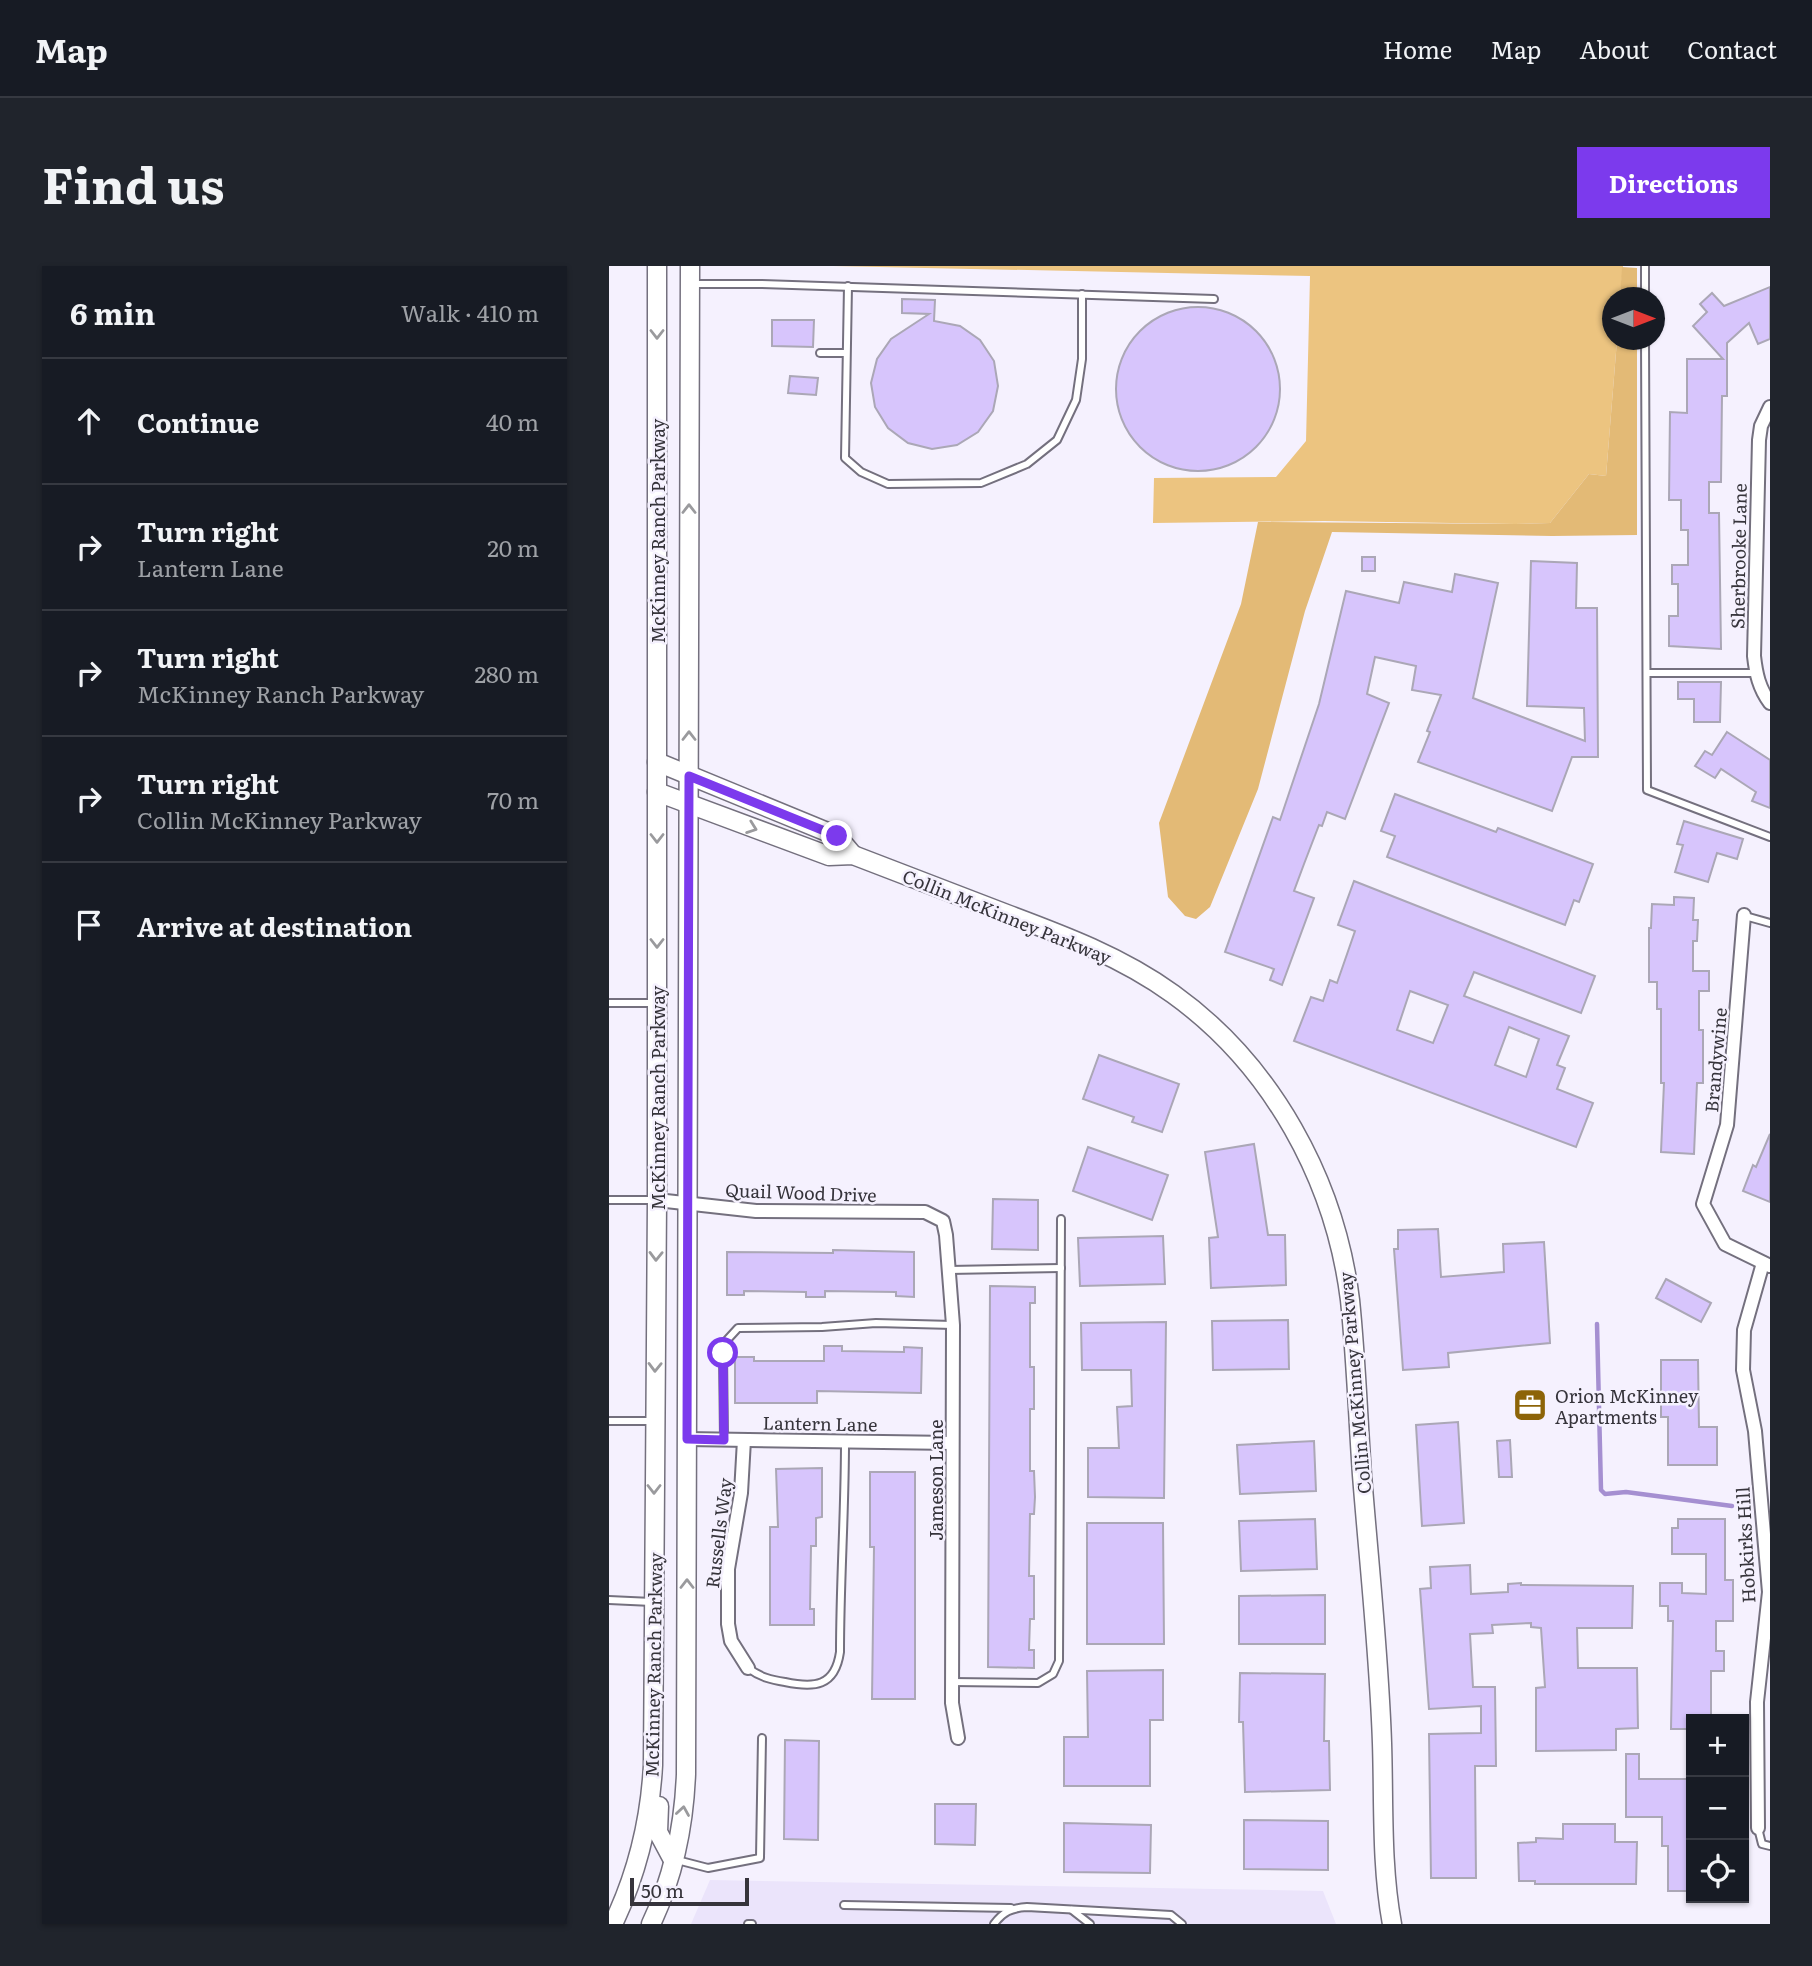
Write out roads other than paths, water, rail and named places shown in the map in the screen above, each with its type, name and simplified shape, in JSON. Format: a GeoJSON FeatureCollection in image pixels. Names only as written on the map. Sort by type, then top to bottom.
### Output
{"type":"FeatureCollection","features":[{"type":"Feature","properties":{"kind":"main road","name":"McKinney Ranch Parkway"},"geometry":{"type":"LineString","coordinates":[[613,1924],[634,1875],[645,1830],[653,1765],[657,1200],[657,266]]}},
{"type":"Feature","properties":{"kind":"main road","name":"McKinney Ranch Parkway"},"geometry":{"type":"LineString","coordinates":[[651,1924],[673,1860],[683,1816],[686,1774],[690,275]]}},
{"type":"Feature","properties":{"kind":"main road","name":"Collin McKinney Parkway"},"geometry":{"type":"LineString","coordinates":[[657,762],[837,836],[853,855]]}},
{"type":"Feature","properties":{"kind":"main road","name":"Collin McKinney Parkway"},"geometry":{"type":"LineString","coordinates":[[657,792],[829,856],[853,855],[1110,956],[1176,996],[1217,1032],[1257,1075],[1284,1113],[1309,1158],[1327,1203],[1338,1240],[1350,1300],[1378,1677],[1385,1849],[1392,1924]]}},
{"type":"Feature","properties":{"kind":"main road"},"geometry":{"type":"LineString","coordinates":[[653,1765],[662,1772],[657,1832],[673,1860]]}},
{"type":"Feature","properties":{"kind":"street","name":"Sherbrooke Lane"},"geometry":{"type":"LineString","coordinates":[[1770,407],[1761,426],[1759,440],[1754,656],[1762,692],[1770,703]]}},
{"type":"Feature","properties":{"kind":"street","name":"Brandywine"},"geometry":{"type":"LineString","coordinates":[[1744,915],[1727,1125],[1703,1204],[1725,1244],[1767,1265]]}},
{"type":"Feature","properties":{"kind":"street","name":"Quail Wood Drive"},"geometry":{"type":"LineString","coordinates":[[657,1200],[777,1212],[919,1212],[932,1214],[943,1221]]}},
{"type":"Feature","properties":{"kind":"street","name":"Jameson Lane"},"geometry":{"type":"LineString","coordinates":[[943,1221],[953,1325],[952,1682],[953,1716],[958,1738]]}},
{"type":"Feature","properties":{"kind":"street","name":"Hobkirks Hill"},"geometry":{"type":"LineString","coordinates":[[1758,1828],[1757,1702],[1766,1657],[1769,1592],[1755,1431],[1743,1370],[1744,1330],[1767,1265]]}},
{"type":"Feature","properties":{"kind":"street","name":"Lantern Lane"},"geometry":{"type":"LineString","coordinates":[[687,1439],[952,1443]]}},
{"type":"Feature","properties":{"kind":"street","name":"Russells Way"},"geometry":{"type":"LineString","coordinates":[[744,1440],[740,1501],[728,1569],[728,1624],[731,1641],[748,1668]]}},
{"type":"Feature","properties":{"kind":"lane"},"geometry":{"type":"LineString","coordinates":[[1645,266],[1645,287]]}},
{"type":"Feature","properties":{"kind":"lane"},"geometry":{"type":"LineString","coordinates":[[690,275],[848,286],[1214,299]]}},
{"type":"Feature","properties":{"kind":"lane"},"geometry":{"type":"LineString","coordinates":[[848,286],[845,458],[861,472],[888,484],[981,483],[1027,464],[1057,440],[1076,400],[1082,359],[1082,294]]}},
{"type":"Feature","properties":{"kind":"lane"},"geometry":{"type":"LineString","coordinates":[[1645,350],[1647,790],[1770,837]]}},
{"type":"Feature","properties":{"kind":"lane"},"geometry":{"type":"LineString","coordinates":[[820,353],[846,353]]}},
{"type":"Feature","properties":{"kind":"lane"},"geometry":{"type":"LineString","coordinates":[[1647,673],[1756,673]]}},
{"type":"Feature","properties":{"kind":"lane"},"geometry":{"type":"LineString","coordinates":[[1744,915],[1770,923]]}},
{"type":"Feature","properties":{"kind":"lane"},"geometry":{"type":"LineString","coordinates":[[609,1003],[657,1003]]}},
{"type":"Feature","properties":{"kind":"lane"},"geometry":{"type":"LineString","coordinates":[[609,1200],[657,1200]]}},
{"type":"Feature","properties":{"kind":"lane"},"geometry":{"type":"LineString","coordinates":[[952,1682],[1038,1683],[1053,1674],[1058,1667],[1061,1219]]}},
{"type":"Feature","properties":{"kind":"lane"},"geometry":{"type":"LineString","coordinates":[[949,1270],[1061,1268]]}},
{"type":"Feature","properties":{"kind":"lane"},"geometry":{"type":"LineString","coordinates":[[724,1440],[723,1353],[726,1340],[739,1328],[876,1323],[953,1325]]}},
{"type":"Feature","properties":{"kind":"lane"},"geometry":{"type":"LineString","coordinates":[[609,1421],[655,1421]]}},
{"type":"Feature","properties":{"kind":"lane"},"geometry":{"type":"LineString","coordinates":[[748,1668],[770,1679],[807,1687],[823,1682],[837,1667],[840,1653],[840,1560],[845,1497],[845,1440]]}},
{"type":"Feature","properties":{"kind":"lane"},"geometry":{"type":"LineString","coordinates":[[609,1600],[654,1602]]}},
{"type":"Feature","properties":{"kind":"lane"},"geometry":{"type":"LineString","coordinates":[[645,1830],[673,1860],[708,1868],[760,1858],[762,1738]]}},
{"type":"Feature","properties":{"kind":"lane"},"geometry":{"type":"LineString","coordinates":[[1758,1828],[1762,1844],[1770,1846]]}},
{"type":"Feature","properties":{"kind":"lane"},"geometry":{"type":"LineString","coordinates":[[844,1905],[1071,1909],[1171,1915],[1182,1924]]}},
{"type":"Feature","properties":{"kind":"lane"},"geometry":{"type":"LineString","coordinates":[[994,1924],[1001,1915],[1013,1908]]}},
{"type":"Feature","properties":{"kind":"lane"},"geometry":{"type":"LineString","coordinates":[[1071,1909],[1090,1924]]}},
{"type":"Feature","properties":{"kind":"waterway"},"geometry":{"type":"LineString","coordinates":[[1597,1324],[1601,1490],[1605,1494],[1626,1492],[1732,1506]]}},
{"type":"Feature","properties":{"kind":"place","name":"Orion McKinney Apartments"},"geometry":{"type":"Point","coordinates":[1530,1405]}}]}
